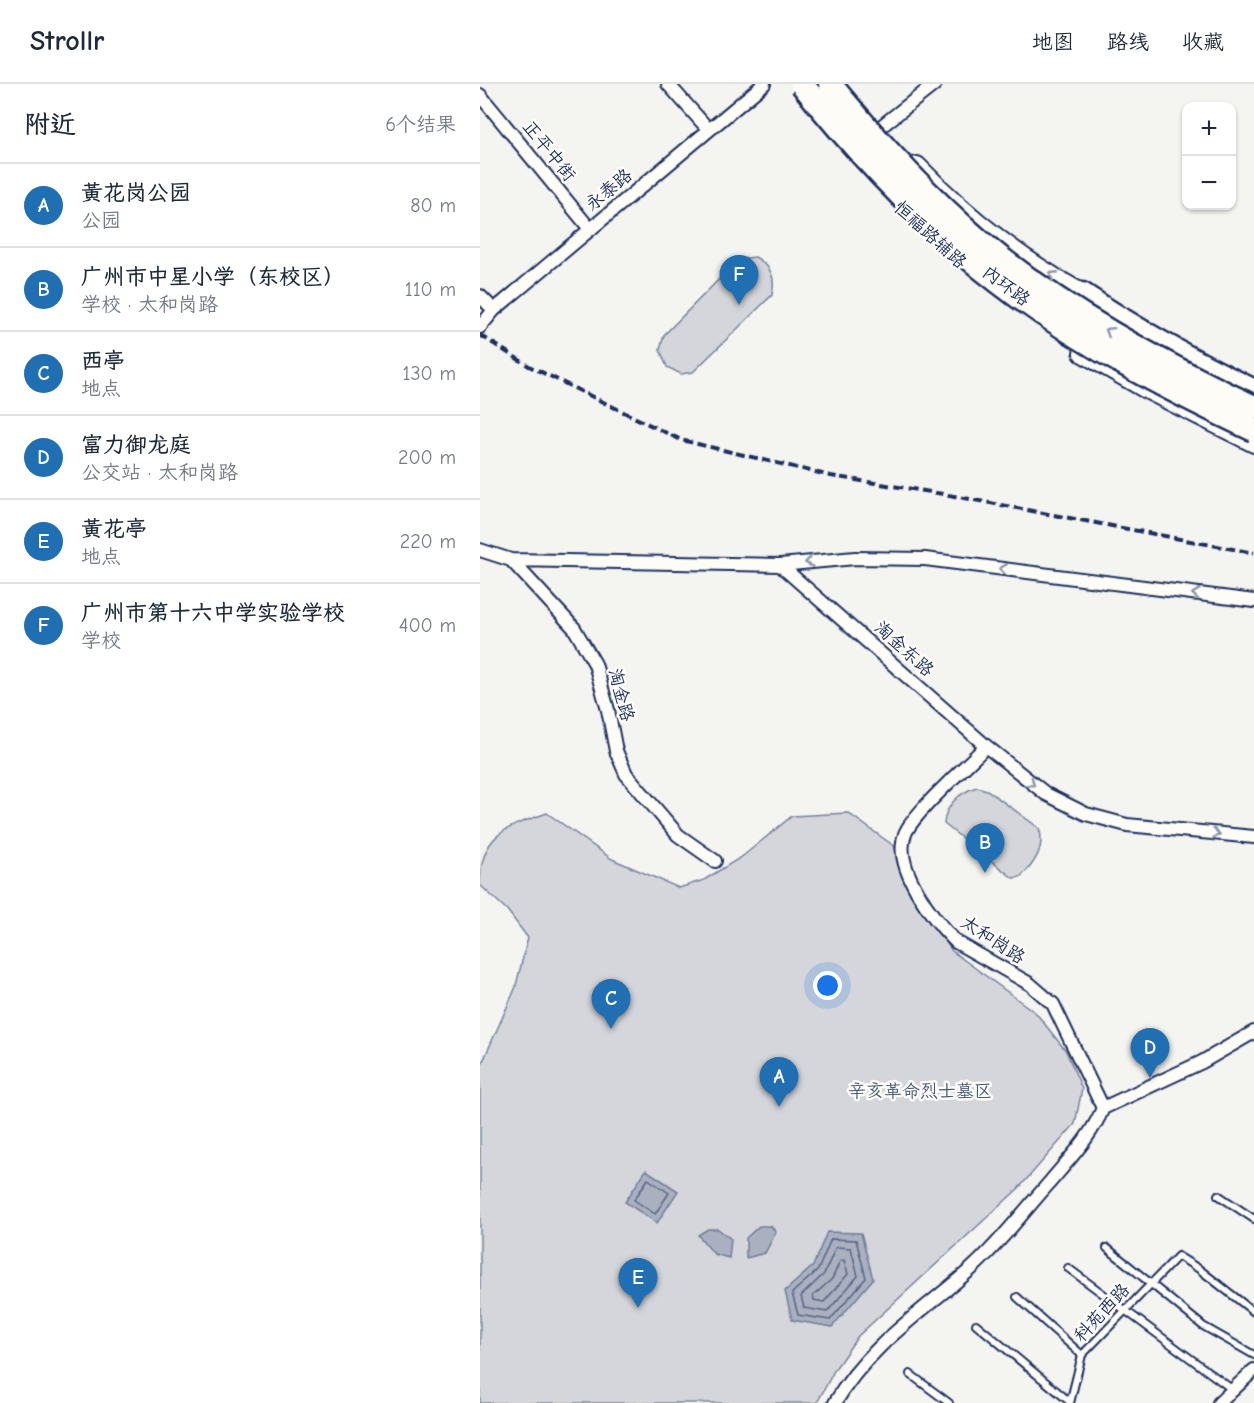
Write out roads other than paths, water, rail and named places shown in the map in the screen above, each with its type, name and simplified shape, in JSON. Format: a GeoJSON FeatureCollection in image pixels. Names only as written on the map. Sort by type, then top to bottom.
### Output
{"type":"FeatureCollection","features":[{"type":"Feature","properties":{"kind":"highway","name":"内环路"},"geometry":{"type":"LineString","coordinates":[[802,84],[894,189],[963,253],[1016,295],[1115,359],[1254,430]]}},
{"type":"Feature","properties":{"kind":"highway","name":"内环路"},"geometry":{"type":"LineString","coordinates":[[830,84],[905,171],[983,243],[1028,278],[1116,336],[1254,407]]}},
{"type":"Feature","properties":{"kind":"highway"},"geometry":{"type":"LineString","coordinates":[[1082,294],[1131,327],[1198,364],[1254,391]]}},
{"type":"Feature","properties":{"kind":"main road","name":"恒福路辅路"},"geometry":{"type":"LineString","coordinates":[[789,84],[848,155],[928,236],[1029,316],[1146,389],[1254,443]]}},
{"type":"Feature","properties":{"kind":"main road"},"geometry":{"type":"LineString","coordinates":[[844,84],[880,128],[926,175],[981,224],[1082,294],[1254,379]]}},
{"type":"Feature","properties":{"kind":"street"},"geometry":{"type":"LineString","coordinates":[[668,84],[709,130]]}},
{"type":"Feature","properties":{"kind":"street","name":"永泰路"},"geometry":{"type":"LineString","coordinates":[[480,327],[494,310],[764,84]]}},
{"type":"Feature","properties":{"kind":"street"},"geometry":{"type":"LineString","coordinates":[[848,155],[934,84]]}},
{"type":"Feature","properties":{"kind":"street","name":"正平中街"},"geometry":{"type":"LineString","coordinates":[[480,94],[590,229]]}},
{"type":"Feature","properties":{"kind":"street"},"geometry":{"type":"LineString","coordinates":[[480,296],[494,310]]}},
{"type":"Feature","properties":{"kind":"street","name":"淘金路"},"geometry":{"type":"LineString","coordinates":[[480,550],[512,560],[560,611],[584,644],[597,672],[616,751],[626,774],[678,835],[715,861]]}},
{"type":"Feature","properties":{"kind":"street"},"geometry":{"type":"LineString","coordinates":[[512,560],[780,565],[837,559],[926,559],[1254,601]]}},
{"type":"Feature","properties":{"kind":"street","name":"淘金东路"},"geometry":{"type":"LineString","coordinates":[[780,565],[986,746],[1046,794],[1086,814],[1127,825],[1254,837]]}},
{"type":"Feature","properties":{"kind":"street","name":"太和岗路"},"geometry":{"type":"LineString","coordinates":[[986,746],[912,822],[902,843],[904,862],[921,897],[956,942],[1030,984],[1053,1004],[1102,1108]]}},
{"type":"Feature","properties":{"kind":"street"},"geometry":{"type":"LineString","coordinates":[[835,1403],[855,1376],[888,1340],[972,1268],[1003,1237],[1081,1146],[1096,1126],[1102,1108],[1202,1062],[1254,1032]]}},
{"type":"Feature","properties":{"kind":"street"},"geometry":{"type":"LineString","coordinates":[[1220,1403],[1254,1370]]}},
{"type":"Feature","properties":{"kind":"lane"},"geometry":{"type":"LineString","coordinates":[[1218,1195],[1254,1219]]}},
{"type":"Feature","properties":{"kind":"lane"},"geometry":{"type":"LineString","coordinates":[[1107,1248],[1203,1326],[1254,1355]]}},
{"type":"Feature","properties":{"kind":"lane","name":"科苑西路"},"geometry":{"type":"LineString","coordinates":[[1070,1403],[1082,1355],[1178,1256],[1199,1269],[1254,1312]]}},
{"type":"Feature","properties":{"kind":"lane"},"geometry":{"type":"LineString","coordinates":[[1068,1268],[1123,1311],[1233,1390]]}},
{"type":"Feature","properties":{"kind":"lane"},"geometry":{"type":"LineString","coordinates":[[1017,1297],[1082,1355]]}},
{"type":"Feature","properties":{"kind":"lane"},"geometry":{"type":"LineString","coordinates":[[976,1324],[1070,1403]]}},
{"type":"Feature","properties":{"kind":"lane"},"geometry":{"type":"LineString","coordinates":[[910,1374],[949,1403]]}},
{"type":"Feature","properties":{"kind":"water"},"geometry":{"type":"Polygon","coordinates":[[[646,1170],[678,1191],[657,1223],[625,1202],[646,1170]]]}},
{"type":"Feature","properties":{"kind":"water"},"geometry":{"type":"Polygon","coordinates":[[[759,1226],[771,1226],[776,1232],[765,1253],[746,1258],[746,1238],[759,1226]]]}},
{"type":"Feature","properties":{"kind":"water"},"geometry":{"type":"Polygon","coordinates":[[[708,1229],[718,1229],[731,1239],[729,1258],[714,1254],[698,1235],[708,1229]]]}},
{"type":"Feature","properties":{"kind":"water"},"geometry":{"type":"Polygon","coordinates":[[[827,1232],[861,1233],[873,1279],[832,1327],[792,1320],[785,1291],[813,1266],[827,1232]]]}},
{"type":"Feature","properties":{"kind":"railway"},"geometry":{"type":"LineString","coordinates":[[480,335],[529,366],[681,440],[831,476],[943,494],[1254,553]]}},
{"type":"Feature","properties":{"kind":"place","name":"广州市第十六中学实验学校"},"geometry":{"type":"Point","coordinates":[739,305]}},
{"type":"Feature","properties":{"kind":"place","name":"广州市中星小学（东校区）"},"geometry":{"type":"Point","coordinates":[985,873]}},
{"type":"Feature","properties":{"kind":"place","name":"西亭"},"geometry":{"type":"Point","coordinates":[611,1029]}},
{"type":"Feature","properties":{"kind":"place","name":"富力御龙庭"},"geometry":{"type":"Point","coordinates":[1150,1078]}},
{"type":"Feature","properties":{"kind":"place","name":"黄花岗公园"},"geometry":{"type":"Point","coordinates":[779,1107]}},
{"type":"Feature","properties":{"kind":"place","name":"黄花亭"},"geometry":{"type":"Point","coordinates":[638,1308]}},
{"type":"Feature","properties":{"kind":"park label","name":"辛亥革命烈士墓区"},"geometry":{"type":"Point","coordinates":[920,1091]}}]}
